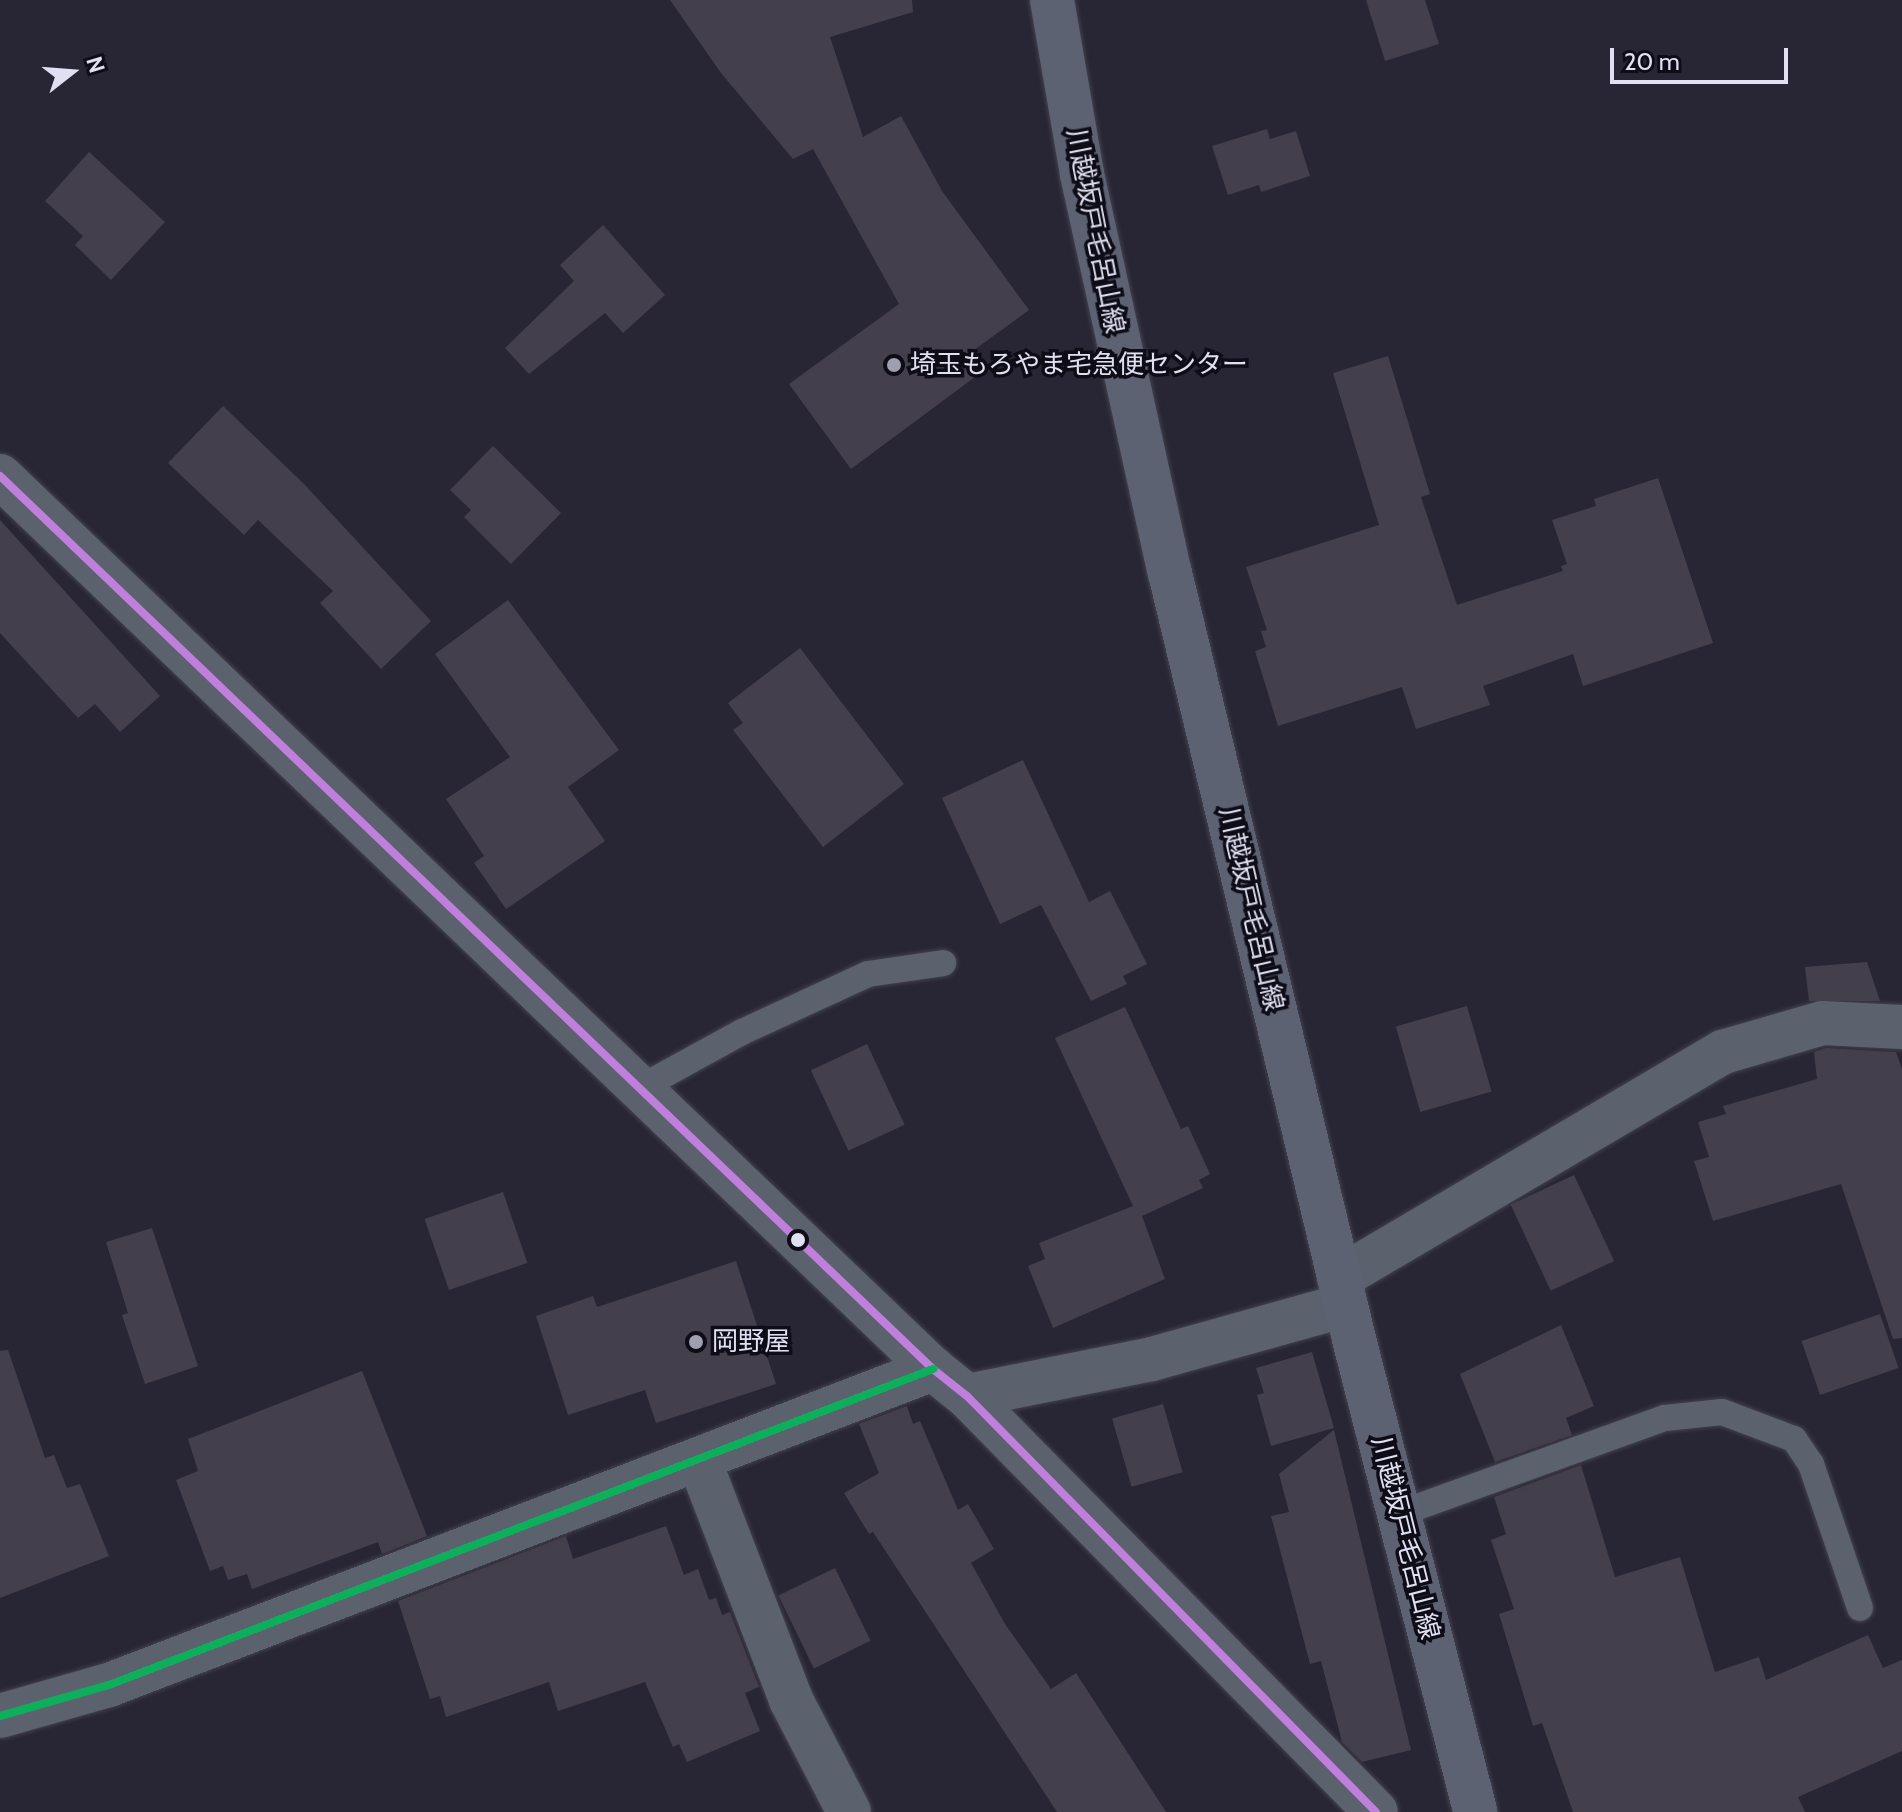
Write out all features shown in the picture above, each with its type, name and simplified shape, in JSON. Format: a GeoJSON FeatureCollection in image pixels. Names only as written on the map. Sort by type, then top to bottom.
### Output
{"type":"FeatureCollection","features":[{"type":"Feature","properties":{"kind":"main road","name":"川越坂戸毛呂山線"},"geometry":{"type":"LineString","coordinates":[[1052,0],[1124,375],[1343,1292],[1475,1812]]}},
{"type":"Feature","properties":{"kind":"street"},"geometry":{"type":"LineString","coordinates":[[5,490],[640,1088],[933,1369],[967,1396],[1376,1812]]}},
{"type":"Feature","properties":{"kind":"street"},"geometry":{"type":"LineString","coordinates":[[967,1396],[1152,1359],[1343,1292],[1723,1052],[1823,1023],[1902,1027]]}},
{"type":"Feature","properties":{"kind":"street"},"geometry":{"type":"LineString","coordinates":[[0,1716],[109,1685],[933,1369]]}},
{"type":"Feature","properties":{"kind":"street"},"geometry":{"type":"LineString","coordinates":[[699,1460],[791,1700],[849,1812]]}},
{"type":"Feature","properties":{"kind":"lane"},"geometry":{"type":"LineString","coordinates":[[640,1088],[742,1032],[868,974],[943,963]]}},
{"type":"Feature","properties":{"kind":"lane"},"geometry":{"type":"LineString","coordinates":[[1398,1514],[1665,1418],[1722,1412],[1794,1439],[1811,1464],[1860,1608]]}},
{"type":"Feature","properties":{"kind":"building"},"geometry":{"type":"Polygon","coordinates":[[[670,0],[912,0],[913,12],[830,37],[863,137],[901,116],[942,191],[1029,310],[966,356],[979,374],[851,469],[789,384],[899,304],[813,149],[793,159],[721,73],[670,0]]]}},
{"type":"Feature","properties":{"kind":"building"},"geometry":{"type":"Polygon","coordinates":[[[1366,0],[1425,0],[1439,44],[1385,61],[1366,0]]]}},
{"type":"Feature","properties":{"kind":"building"},"geometry":{"type":"Polygon","coordinates":[[[1267,129],[1270,139],[1296,131],[1310,176],[1261,192],[1259,185],[1228,195],[1212,146],[1267,129]]]}},
{"type":"Feature","properties":{"kind":"building"},"geometry":{"type":"Polygon","coordinates":[[[89,152],[165,222],[111,280],[75,245],[83,236],[45,201],[89,152]]]}},
{"type":"Feature","properties":{"kind":"building"},"geometry":{"type":"Polygon","coordinates":[[[603,225],[665,295],[623,333],[605,313],[529,374],[505,348],[574,281],[560,265],[603,225]]]}},
{"type":"Feature","properties":{"kind":"building"},"geometry":{"type":"Polygon","coordinates":[[[1388,356],[1430,494],[1421,497],[1457,605],[1563,571],[1561,566],[1567,564],[1552,520],[1596,506],[1594,499],[1658,478],[1713,643],[1583,686],[1573,654],[1483,686],[1490,705],[1416,729],[1402,687],[1278,726],[1255,651],[1266,647],[1261,631],[1267,630],[1246,567],[1379,525],[1333,373],[1388,356]]]}},
{"type":"Feature","properties":{"kind":"building"},"geometry":{"type":"Polygon","coordinates":[[[223,406],[305,485],[431,621],[381,669],[320,603],[333,591],[258,520],[244,535],[168,463],[223,406]]]}},
{"type":"Feature","properties":{"kind":"building"},"geometry":{"type":"Polygon","coordinates":[[[493,446],[561,513],[511,564],[464,517],[471,510],[450,490],[493,446]]]}},
{"type":"Feature","properties":{"kind":"building"},"geometry":{"type":"Polygon","coordinates":[[[0,520],[160,696],[120,732],[95,704],[78,718],[0,633],[0,520]]]}},
{"type":"Feature","properties":{"kind":"building"},"geometry":{"type":"Polygon","coordinates":[[[508,600],[619,750],[568,787],[605,841],[506,909],[474,863],[484,856],[446,799],[510,757],[435,654],[508,600]]]}},
{"type":"Feature","properties":{"kind":"building"},"geometry":{"type":"Polygon","coordinates":[[[800,648],[904,784],[823,847],[733,730],[743,723],[728,703],[800,648]]]}},
{"type":"Feature","properties":{"kind":"building"},"geometry":{"type":"Polygon","coordinates":[[[1023,760],[1089,902],[1110,891],[1147,964],[1123,976],[1127,984],[1091,1001],[1041,905],[1000,924],[942,798],[1023,760]]]}},
{"type":"Feature","properties":{"kind":"building"},"geometry":{"type":"Polygon","coordinates":[[[1867,962],[1880,1001],[1809,1001],[1805,967],[1867,962]]]}},
{"type":"Feature","properties":{"kind":"building"},"geometry":{"type":"Polygon","coordinates":[[[1467,1006],[1492,1092],[1420,1112],[1396,1026],[1467,1006]]]}},
{"type":"Feature","properties":{"kind":"building"},"geometry":{"type":"Polygon","coordinates":[[[1125,1007],[1181,1129],[1188,1126],[1210,1174],[1199,1180],[1203,1188],[1142,1216],[1165,1279],[1053,1328],[1028,1266],[1045,1259],[1039,1243],[1133,1206],[1055,1038],[1125,1007]]]}},
{"type":"Feature","properties":{"kind":"building"},"geometry":{"type":"Polygon","coordinates":[[[867,1044],[905,1125],[848,1151],[811,1070],[867,1044]]]}},
{"type":"Feature","properties":{"kind":"building"},"geometry":{"type":"Polygon","coordinates":[[[1826,1048],[1896,1052],[1902,1069],[1902,1338],[1893,1339],[1841,1184],[1713,1221],[1694,1161],[1709,1157],[1698,1122],[1726,1114],[1723,1106],[1817,1079],[1814,1052],[1826,1048]]]}},
{"type":"Feature","properties":{"kind":"building"},"geometry":{"type":"Polygon","coordinates":[[[1574,1175],[1614,1261],[1551,1291],[1511,1205],[1574,1175]]]}},
{"type":"Feature","properties":{"kind":"building"},"geometry":{"type":"Polygon","coordinates":[[[503,1192],[527,1263],[449,1290],[425,1219],[503,1192]]]}},
{"type":"Feature","properties":{"kind":"building"},"geometry":{"type":"Polygon","coordinates":[[[152,1228],[198,1366],[145,1384],[122,1315],[128,1313],[106,1242],[152,1228]]]}},
{"type":"Feature","properties":{"kind":"building","name":"岡野屋"},"geometry":{"type":"Polygon","coordinates":[[[736,1261],[776,1384],[656,1423],[645,1390],[568,1415],[536,1316],[593,1296],[597,1307],[736,1261]]]}},
{"type":"Feature","properties":{"kind":"building"},"geometry":{"type":"Polygon","coordinates":[[[1880,1314],[1899,1368],[1820,1395],[1802,1341],[1880,1314]]]}},
{"type":"Feature","properties":{"kind":"building"},"geometry":{"type":"Polygon","coordinates":[[[1561,1325],[1594,1406],[1566,1418],[1572,1435],[1495,1462],[1460,1374],[1561,1325]]]}},
{"type":"Feature","properties":{"kind":"building"},"geometry":{"type":"Polygon","coordinates":[[[8,1350],[45,1458],[54,1455],[67,1488],[80,1484],[109,1556],[0,1598],[0,1351],[8,1350]]]}},
{"type":"Feature","properties":{"kind":"building"},"geometry":{"type":"Polygon","coordinates":[[[1312,1352],[1334,1428],[1271,1446],[1257,1395],[1264,1393],[1256,1368],[1312,1352]]]}},
{"type":"Feature","properties":{"kind":"building"},"geometry":{"type":"Polygon","coordinates":[[[362,1371],[427,1536],[382,1554],[378,1542],[252,1589],[247,1574],[228,1580],[223,1566],[210,1571],[176,1480],[198,1471],[188,1439],[362,1371]]]}},
{"type":"Feature","properties":{"kind":"building"},"geometry":{"type":"Polygon","coordinates":[[[1163,1404],[1183,1472],[1132,1487],[1112,1419],[1163,1404]]]}},
{"type":"Feature","properties":{"kind":"building"},"geometry":{"type":"Polygon","coordinates":[[[907,1406],[913,1424],[920,1421],[958,1510],[968,1504],[994,1549],[971,1563],[1005,1624],[1051,1689],[1076,1673],[1166,1812],[1057,1812],[873,1532],[869,1534],[844,1493],[879,1473],[859,1424],[907,1406]]]}},
{"type":"Feature","properties":{"kind":"building"},"geometry":{"type":"Polygon","coordinates":[[[1334,1430],[1411,1750],[1362,1762],[1342,1742],[1321,1661],[1310,1664],[1271,1516],[1289,1512],[1279,1474],[1334,1430]]]}},
{"type":"Feature","properties":{"kind":"building"},"geometry":{"type":"Polygon","coordinates":[[[1581,1465],[1615,1577],[1680,1557],[1715,1672],[1759,1657],[1766,1680],[1868,1635],[1883,1668],[1902,1660],[1902,1751],[1798,1797],[1805,1812],[1573,1812],[1542,1723],[1533,1726],[1499,1614],[1514,1609],[1491,1540],[1506,1534],[1494,1497],[1581,1465]]]}},
{"type":"Feature","properties":{"kind":"building"},"geometry":{"type":"Polygon","coordinates":[[[666,1526],[684,1575],[698,1569],[709,1600],[716,1598],[722,1615],[730,1612],[759,1687],[745,1693],[760,1731],[687,1762],[679,1744],[673,1747],[645,1682],[558,1711],[549,1682],[446,1717],[440,1696],[430,1699],[398,1601],[566,1536],[573,1559],[666,1526]]]}},
{"type":"Feature","properties":{"kind":"building"},"geometry":{"type":"Polygon","coordinates":[[[835,1568],[871,1641],[814,1668],[778,1596],[835,1568]]]}},
{"type":"Feature","properties":{"kind":"transit line"},"geometry":{"type":"LineString","coordinates":[[0,476],[933,1369],[967,1396],[1376,1812]]}},
{"type":"Feature","properties":{"kind":"transit line","name":"20"},"geometry":{"type":"LineString","coordinates":[[0,1716],[109,1685],[933,1369]]}},
{"type":"Feature","properties":{"kind":"place","name":"埼玉もろやま宅急便センター"},"geometry":{"type":"Point","coordinates":[894,365]}},
{"type":"Feature","properties":{"kind":"place","name":"岡野屋"},"geometry":{"type":"Point","coordinates":[696,1342]}}]}
